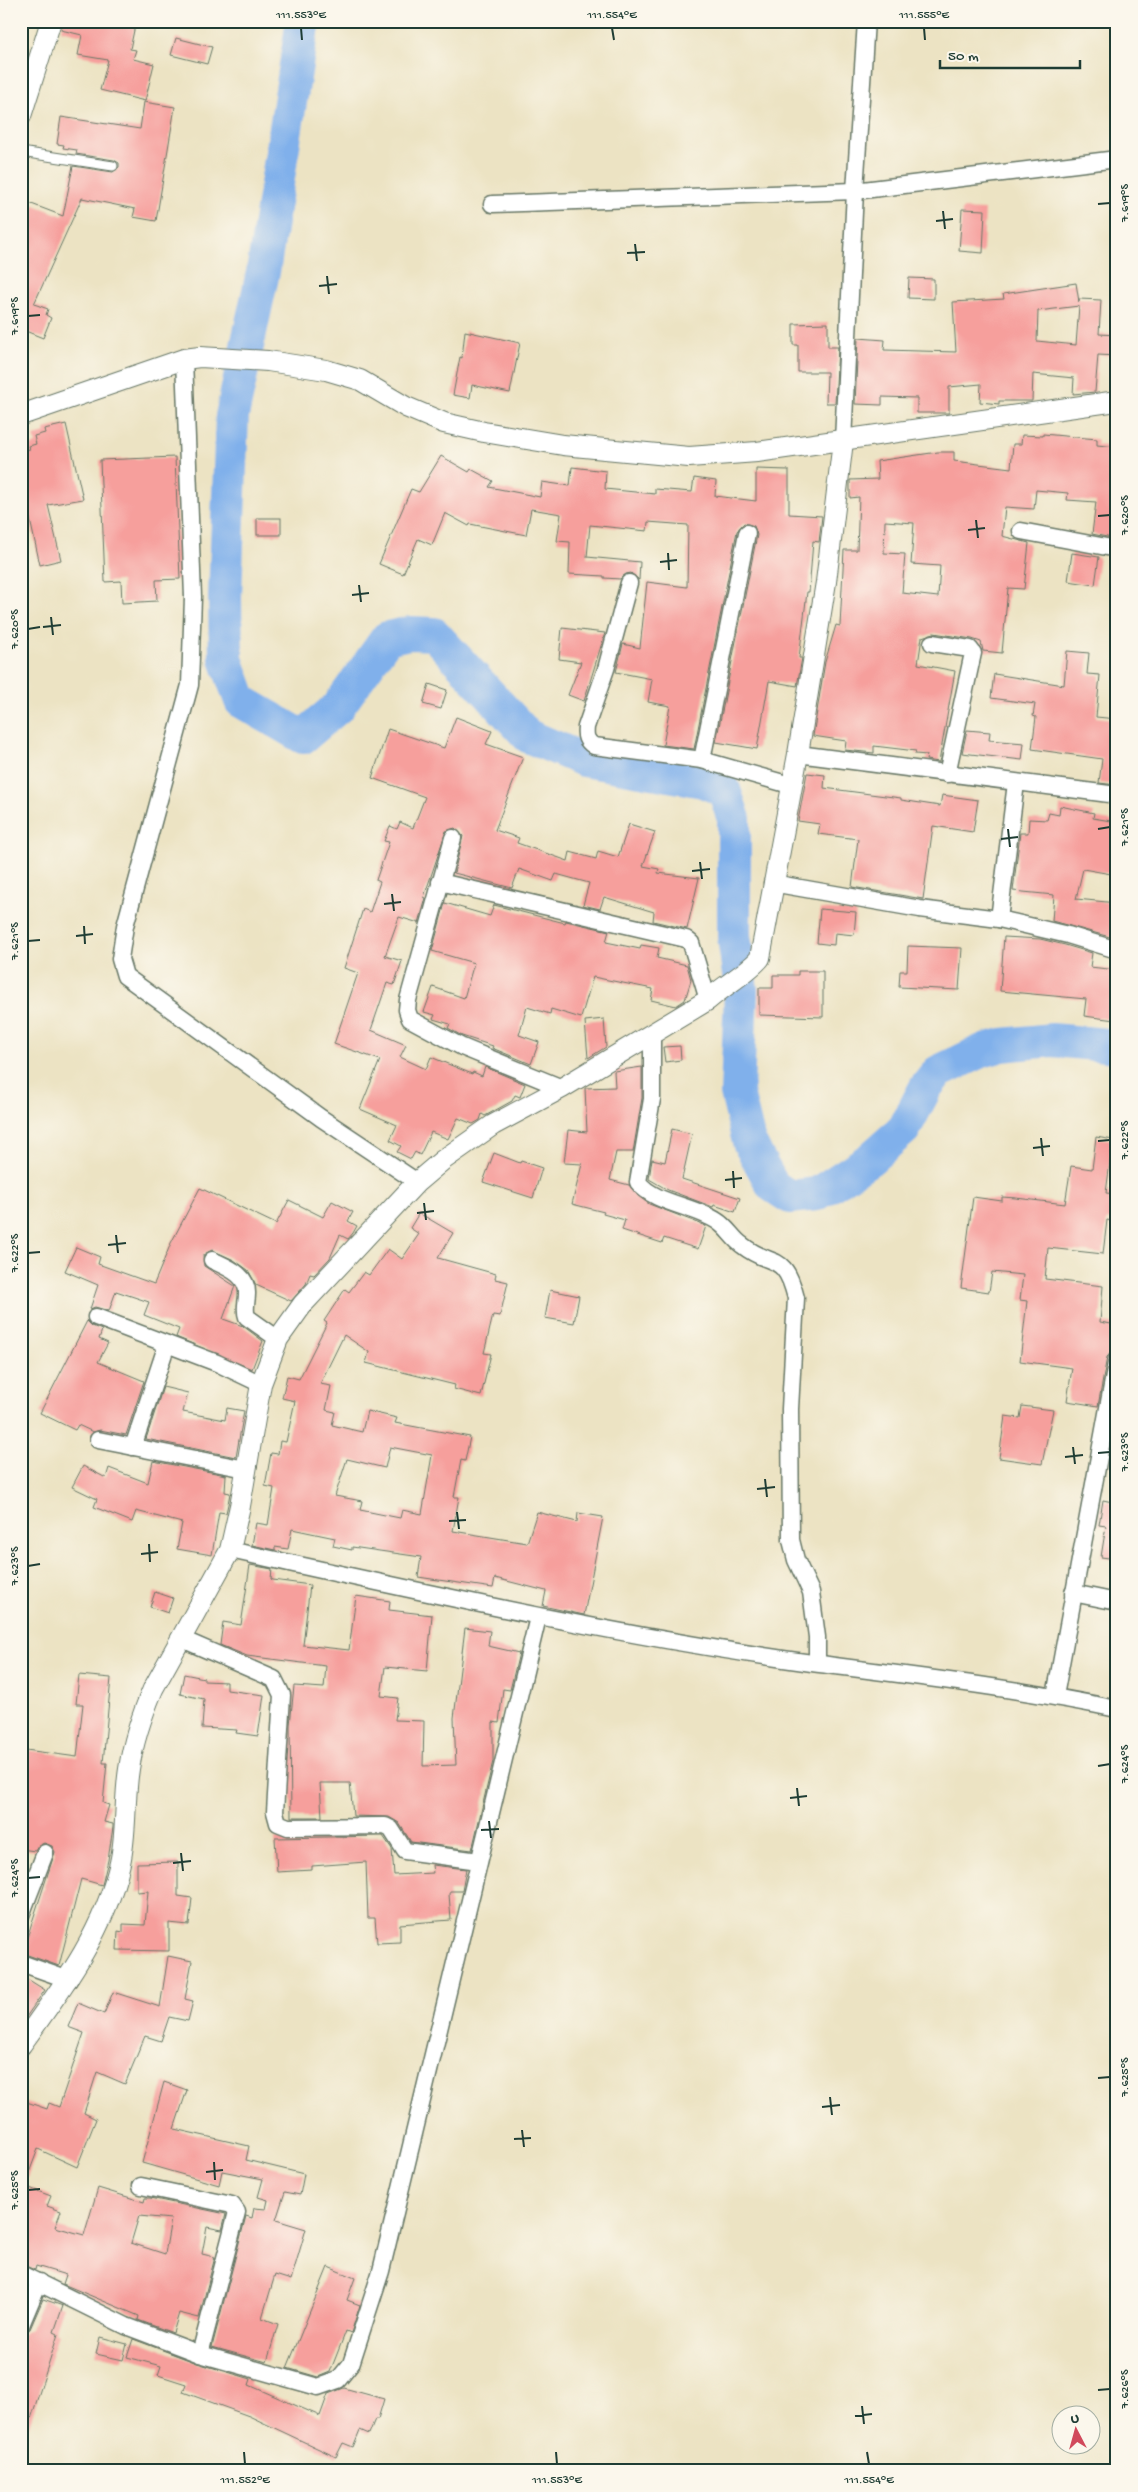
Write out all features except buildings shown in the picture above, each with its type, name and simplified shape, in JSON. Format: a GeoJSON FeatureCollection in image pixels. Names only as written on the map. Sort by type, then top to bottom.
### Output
{"type":"FeatureCollection","features":[{"type":"Feature","properties":{"kind":"street"},"geometry":{"type":"LineString","coordinates":[[21,116],[51,21]]}},
{"type":"Feature","properties":{"kind":"street"},"geometry":{"type":"LineString","coordinates":[[21,2045],[69,1980],[110,1898],[120,1862],[129,1769],[143,1713],[153,1689],[230,1550],[240,1506],[261,1384],[278,1339],[303,1304],[417,1182],[472,1138],[562,1088],[708,1000],[727,983],[752,967],[760,958],[764,947],[772,883],[790,785],[798,754],[826,582],[843,440],[855,191],[866,21]]}},
{"type":"Feature","properties":{"kind":"street"},"geometry":{"type":"LineString","coordinates":[[492,204],[855,191],[1117,159]]}},
{"type":"Feature","properties":{"kind":"street"},"geometry":{"type":"LineString","coordinates":[[21,415],[184,359],[209,357],[268,361],[344,374],[360,380],[406,407],[444,422],[484,432],[563,445],[689,457],[757,452],[1117,401]]}},
{"type":"Feature","properties":{"kind":"street"},"geometry":{"type":"LineString","coordinates":[[184,359],[193,597],[190,685],[125,926],[121,965],[125,976],[321,1118],[417,1182]]}},
{"type":"Feature","properties":{"kind":"street"},"geometry":{"type":"LineString","coordinates":[[1021,530],[1117,549]]}},
{"type":"Feature","properties":{"kind":"street"},"geometry":{"type":"LineString","coordinates":[[702,760],[747,534]]}},
{"type":"Feature","properties":{"kind":"street"},"geometry":{"type":"LineString","coordinates":[[629,583],[606,669],[586,727],[585,736],[594,746],[702,760],[790,785]]}},
{"type":"Feature","properties":{"kind":"street"},"geometry":{"type":"LineString","coordinates":[[932,643],[970,649],[973,653],[947,774]]}},
{"type":"Feature","properties":{"kind":"street"},"geometry":{"type":"LineString","coordinates":[[798,754],[1016,784],[1117,795]]}},
{"type":"Feature","properties":{"kind":"street"},"geometry":{"type":"LineString","coordinates":[[999,919],[1016,784]]}},
{"type":"Feature","properties":{"kind":"street"},"geometry":{"type":"LineString","coordinates":[[453,838],[408,1000],[407,1010],[410,1019],[462,1047],[562,1088]]}},
{"type":"Feature","properties":{"kind":"street"},"geometry":{"type":"LineString","coordinates":[[440,882],[686,939],[691,943],[708,1000]]}},
{"type":"Feature","properties":{"kind":"street"},"geometry":{"type":"LineString","coordinates":[[772,883],[920,909],[999,919],[1068,935],[1117,950]]}},
{"type":"Feature","properties":{"kind":"street"},"geometry":{"type":"LineString","coordinates":[[652,1034],[652,1099],[638,1182],[648,1193],[718,1221],[742,1246],[777,1262],[785,1269],[793,1286],[796,1298],[790,1409],[791,1540],[796,1560],[811,1592],[815,1613],[817,1663]]}},
{"type":"Feature","properties":{"kind":"street"},"geometry":{"type":"LineString","coordinates":[[212,1260],[242,1277],[248,1292],[245,1308],[247,1318],[278,1339]]}},
{"type":"Feature","properties":{"kind":"street"},"geometry":{"type":"LineString","coordinates":[[96,1316],[261,1384]]}},
{"type":"Feature","properties":{"kind":"street"},"geometry":{"type":"LineString","coordinates":[[133,1447],[167,1344]]}},
{"type":"Feature","properties":{"kind":"street"},"geometry":{"type":"LineString","coordinates":[[1055,1696],[1073,1593],[1113,1409],[1117,1360]]}},
{"type":"Feature","properties":{"kind":"street"},"geometry":{"type":"LineString","coordinates":[[98,1440],[246,1469]]}},
{"type":"Feature","properties":{"kind":"street"},"geometry":{"type":"LineString","coordinates":[[230,1550],[538,1617],[817,1663],[1055,1696],[1117,1709]]}},
{"type":"Feature","properties":{"kind":"street"},"geometry":{"type":"LineString","coordinates":[[1073,1593],[1117,1602]]}},
{"type":"Feature","properties":{"kind":"street"},"geometry":{"type":"LineString","coordinates":[[21,2274],[126,2326],[200,2354],[318,2387],[338,2380],[351,2364],[381,2271],[538,1617]]}},
{"type":"Feature","properties":{"kind":"street"},"geometry":{"type":"LineString","coordinates":[[182,1639],[274,1679],[277,1683],[282,1695],[275,1812],[278,1823],[288,1827],[385,1826],[391,1829],[405,1851],[478,1861]]}},
{"type":"Feature","properties":{"kind":"street"},"geometry":{"type":"LineString","coordinates":[[21,1914],[44,1853]]}},
{"type":"Feature","properties":{"kind":"street"},"geometry":{"type":"LineString","coordinates":[[21,1962],[69,1980]]}},
{"type":"Feature","properties":{"kind":"street"},"geometry":{"type":"LineString","coordinates":[[141,2186],[232,2205],[237,2212],[200,2354]]}},
{"type":"Feature","properties":{"kind":"street"},"geometry":{"type":"LineString","coordinates":[[21,2325],[39,2282]]}},
{"type":"Feature","properties":{"kind":"lane"},"geometry":{"type":"LineString","coordinates":[[21,152],[113,166]]}},
{"type":"Feature","properties":{"kind":"waterway"},"geometry":{"type":"LineString","coordinates":[[303,21],[263,272],[232,416],[225,597],[226,659],[241,701],[303,737],[338,707],[387,638],[410,633],[434,634],[528,736],[584,760],[703,781],[724,790],[734,819],[734,936],[741,990],[737,1093],[749,1142],[773,1186],[790,1197],[817,1194],[870,1159],[904,1129],[926,1087],[938,1072],[982,1051],[1002,1045],[1052,1040],[1117,1046]]}}]}
